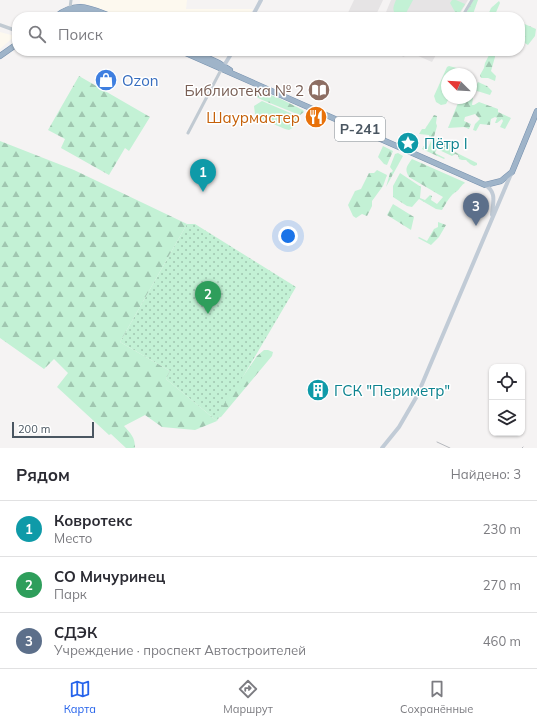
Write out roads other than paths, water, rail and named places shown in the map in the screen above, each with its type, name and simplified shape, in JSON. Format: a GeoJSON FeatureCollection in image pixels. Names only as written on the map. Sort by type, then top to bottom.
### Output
{"type":"FeatureCollection","features":[{"type":"Feature","properties":{"kind":"highway"},"geometry":{"type":"LineString","coordinates":[[63,12],[70,8],[82,6],[90,7],[102,12]]}},
{"type":"Feature","properties":{"kind":"highway"},"geometry":{"type":"LineString","coordinates":[[71,12],[87,12]]}},
{"type":"Feature","properties":{"kind":"highway"},"geometry":{"type":"LineString","coordinates":[[0,56],[12,48]]}},
{"type":"Feature","properties":{"kind":"highway","name":"Р-241"},"geometry":{"type":"LineString","coordinates":[[194,56],[223,67]]}},
{"type":"Feature","properties":{"kind":"highway","name":"Р-241"},"geometry":{"type":"LineString","coordinates":[[204,56],[235,74],[485,185]]}},
{"type":"Feature","properties":{"kind":"highway"},"geometry":{"type":"LineString","coordinates":[[485,185],[501,180],[512,172],[537,111]]}},
{"type":"Feature","properties":{"kind":"main road"},"geometry":{"type":"LineString","coordinates":[[255,12],[261,0]]}},
{"type":"Feature","properties":{"kind":"main road"},"geometry":{"type":"LineString","coordinates":[[223,67],[230,56]]}},
{"type":"Feature","properties":{"kind":"main road"},"geometry":{"type":"LineString","coordinates":[[382,448],[398,427],[417,396],[512,172]]}},
{"type":"Feature","properties":{"kind":"main road"},"geometry":{"type":"LineString","coordinates":[[485,185],[491,188],[492,192],[492,219]]}},
{"type":"Feature","properties":{"kind":"street"},"geometry":{"type":"LineString","coordinates":[[70,8],[71,0]]}},
{"type":"Feature","properties":{"kind":"street"},"geometry":{"type":"LineString","coordinates":[[465,12],[472,0]]}},
{"type":"Feature","properties":{"kind":"street"},"geometry":{"type":"LineString","coordinates":[[0,25],[12,29]]}},
{"type":"Feature","properties":{"kind":"street"},"geometry":{"type":"LineString","coordinates":[[188,134],[223,67]]}},
{"type":"Feature","properties":{"kind":"railway"},"geometry":{"type":"LineString","coordinates":[[437,442],[450,448]]}},
{"type":"Feature","properties":{"kind":"place","name":"Ozon"},"geometry":{"type":"Point","coordinates":[106,80]}},
{"type":"Feature","properties":{"kind":"place","name":"Библиотека № 2"},"geometry":{"type":"Point","coordinates":[319,90]}},
{"type":"Feature","properties":{"kind":"place","name":"Шаурмастер"},"geometry":{"type":"Point","coordinates":[316,117]}},
{"type":"Feature","properties":{"kind":"place","name":"Пётр I"},"geometry":{"type":"Point","coordinates":[408,143]}},
{"type":"Feature","properties":{"kind":"place","name":"Ковротекс"},"geometry":{"type":"Point","coordinates":[203,192]}},
{"type":"Feature","properties":{"kind":"place","name":"СДЭК"},"geometry":{"type":"Point","coordinates":[476,226]}},
{"type":"Feature","properties":{"kind":"place","name":"СО Мичуринец"},"geometry":{"type":"Point","coordinates":[208,314]}},
{"type":"Feature","properties":{"kind":"place","name":"ГСК \"Периметр\""},"geometry":{"type":"Point","coordinates":[318,390]}}]}
